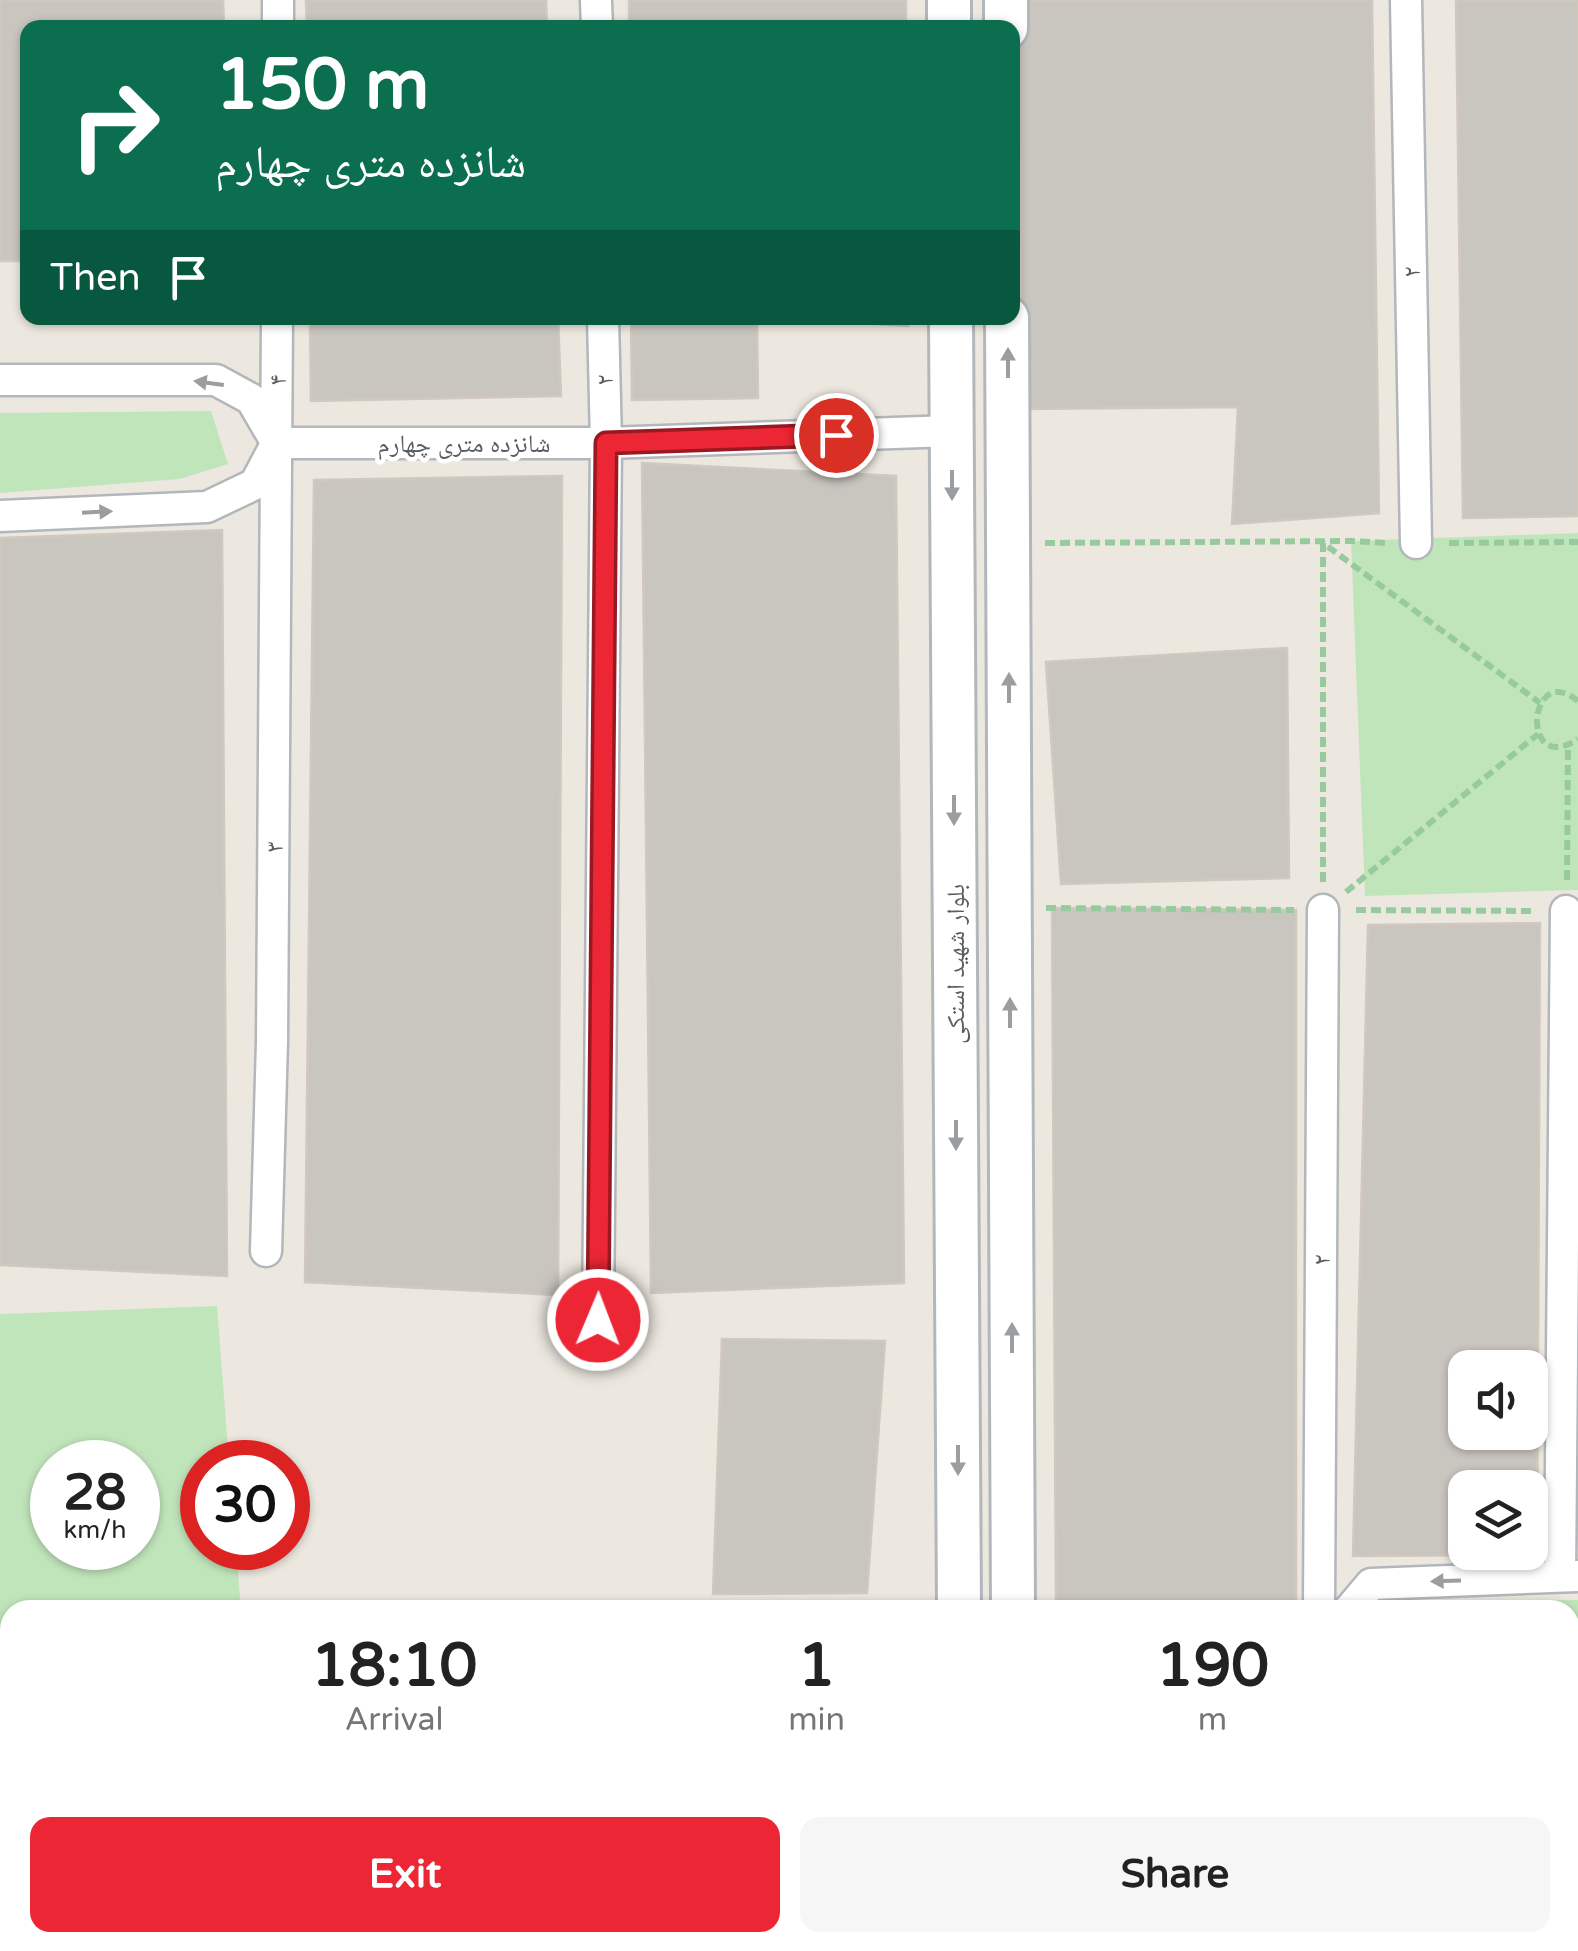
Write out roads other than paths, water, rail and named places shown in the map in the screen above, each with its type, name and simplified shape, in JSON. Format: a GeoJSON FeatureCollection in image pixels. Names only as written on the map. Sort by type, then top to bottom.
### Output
{"type":"FeatureCollection","features":[{"type":"Feature","properties":{"kind":"main road","name":"بلوار شهید استکی"},"geometry":{"type":"LineString","coordinates":[[951,325],[959,1600]]}},
{"type":"Feature","properties":{"kind":"main road"},"geometry":{"type":"LineString","coordinates":[[1008,325],[1013,1600]]}},
{"type":"Feature","properties":{"kind":"street","name":"۲"},"geometry":{"type":"LineString","coordinates":[[1406,0],[1416,543]]}},
{"type":"Feature","properties":{"kind":"street","name":"۴"},"geometry":{"type":"LineString","coordinates":[[276,443],[277,325]]}},
{"type":"Feature","properties":{"kind":"street","name":"۲"},"geometry":{"type":"LineString","coordinates":[[598,1320],[606,443],[603,325]]}},
{"type":"Feature","properties":{"kind":"street"},"geometry":{"type":"LineString","coordinates":[[0,380],[216,380],[252,398],[276,443],[255,484],[207,507],[0,516]]}},
{"type":"Feature","properties":{"kind":"street","name":"شانزده متری چهارم"},"geometry":{"type":"LineString","coordinates":[[276,443],[606,443],[952,431]]}},
{"type":"Feature","properties":{"kind":"street","name":"۳"},"geometry":{"type":"LineString","coordinates":[[266,1251],[272,1040],[276,443]]}},
{"type":"Feature","properties":{"kind":"street","name":"۲"},"geometry":{"type":"LineString","coordinates":[[1319,1600],[1323,910]]}},
{"type":"Feature","properties":{"kind":"street"},"geometry":{"type":"LineString","coordinates":[[1358,1600],[1371,1584],[1569,1576],[1566,911]]}}]}
